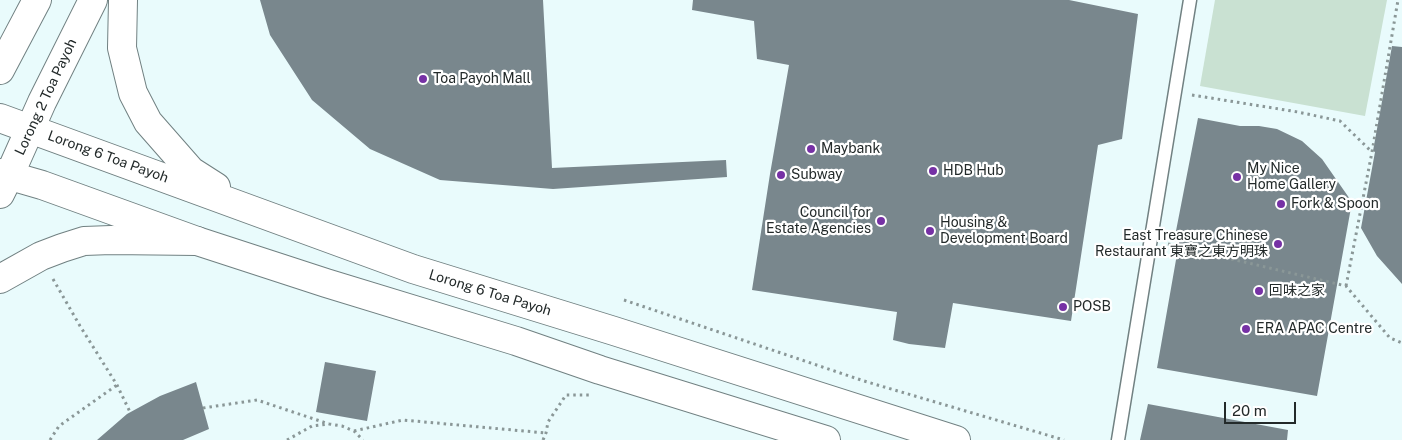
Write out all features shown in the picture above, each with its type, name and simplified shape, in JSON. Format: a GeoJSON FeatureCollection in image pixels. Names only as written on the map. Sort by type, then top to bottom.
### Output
{"type":"FeatureCollection","features":[{"type":"Feature","properties":{"kind":"main road"},"geometry":{"type":"LineString","coordinates":[[0,70],[37,0]]}},
{"type":"Feature","properties":{"kind":"main road","name":"Lorong 2 Toa Payoh"},"geometry":{"type":"LineString","coordinates":[[3,181],[93,0]]}},
{"type":"Feature","properties":{"kind":"main road"},"geometry":{"type":"LineString","coordinates":[[123,0],[122,48],[133,93],[148,122],[191,171],[253,210]]}},
{"type":"Feature","properties":{"kind":"main road","name":"Lorong 6 Toa Payoh"},"geometry":{"type":"LineString","coordinates":[[0,118],[413,269],[956,440]]}},
{"type":"Feature","properties":{"kind":"main road"},"geometry":{"type":"LineString","coordinates":[[3,181],[42,186],[196,241],[826,440]]}},
{"type":"Feature","properties":{"kind":"main road"},"geometry":{"type":"LineString","coordinates":[[0,278],[41,256],[84,241],[196,241]]}},
{"type":"Feature","properties":{"kind":"lane"},"geometry":{"type":"LineString","coordinates":[[1118,440],[1190,0]]}},
{"type":"Feature","properties":{"kind":"path"},"geometry":{"type":"LineString","coordinates":[[1346,286],[1365,179],[1372,152],[1398,0]]}},
{"type":"Feature","properties":{"kind":"path"},"geometry":{"type":"LineString","coordinates":[[1188,94],[1298,112],[1340,121],[1372,152]]}},
{"type":"Feature","properties":{"kind":"path"},"geometry":{"type":"LineString","coordinates":[[1168,244],[1346,286],[1390,338],[1402,344]]}},
{"type":"Feature","properties":{"kind":"path"},"geometry":{"type":"LineString","coordinates":[[44,283],[60,275]]}},
{"type":"Feature","properties":{"kind":"path"},"geometry":{"type":"LineString","coordinates":[[53,278],[117,385],[130,412]]}},
{"type":"Feature","properties":{"kind":"path"},"geometry":{"type":"LineString","coordinates":[[624,300],[864,381],[1064,440]]}},
{"type":"Feature","properties":{"kind":"path"},"geometry":{"type":"LineString","coordinates":[[50,440],[58,426],[117,385]]}},
{"type":"Feature","properties":{"kind":"path"},"geometry":{"type":"LineString","coordinates":[[544,440],[548,422],[566,396],[592,395],[574,389]]}},
{"type":"Feature","properties":{"kind":"path"},"geometry":{"type":"LineString","coordinates":[[203,408],[257,400],[328,424],[342,426],[354,431],[363,440]]}},
{"type":"Feature","properties":{"kind":"path"},"geometry":{"type":"LineString","coordinates":[[354,431],[402,420],[546,433]]}},
{"type":"Feature","properties":{"kind":"path"},"geometry":{"type":"LineString","coordinates":[[287,440],[312,426],[328,424]]}},
{"type":"Feature","properties":{"kind":"green space"},"geometry":{"type":"Polygon","coordinates":[[[1215,0],[1387,0],[1365,116],[1200,86],[1215,0]]]}},
{"type":"Feature","properties":{"kind":"building","name":"Toa Payoh Mall"},"geometry":{"type":"Polygon","coordinates":[[[260,0],[543,0],[552,168],[726,160],[727,177],[553,189],[440,180],[370,149],[312,100],[270,35],[260,0]]]}},
{"type":"Feature","properties":{"kind":"building","name":"HDB Hub"},"geometry":{"type":"Polygon","coordinates":[[[693,0],[1069,0],[1138,14],[1122,139],[1098,145],[1071,321],[953,303],[945,348],[909,344],[893,340],[897,312],[752,290],[789,65],[757,59],[754,21],[692,10],[693,0]]]}},
{"type":"Feature","properties":{"kind":"building"},"geometry":{"type":"Polygon","coordinates":[[[1392,46],[1402,47],[1402,284],[1377,256],[1361,228],[1392,46]]]}},
{"type":"Feature","properties":{"kind":"building"},"geometry":{"type":"Polygon","coordinates":[[[1198,118],[1240,126],[1259,126],[1277,129],[1302,141],[1322,159],[1352,202],[1317,396],[1157,368],[1180,237],[1175,236],[1198,118]]]}},
{"type":"Feature","properties":{"kind":"building"},"geometry":{"type":"Polygon","coordinates":[[[325,362],[376,371],[367,421],[316,412],[325,362]]]}},
{"type":"Feature","properties":{"kind":"building"},"geometry":{"type":"Polygon","coordinates":[[[196,382],[209,429],[183,440],[97,440],[127,414],[160,396],[196,382]]]}},
{"type":"Feature","properties":{"kind":"building"},"geometry":{"type":"Polygon","coordinates":[[[1148,404],[1288,430],[1287,440],[1140,440],[1148,404]]]}},
{"type":"Feature","properties":{"kind":"place","name":"Toa Payoh Mall"},"geometry":{"type":"Point","coordinates":[423,79]}},
{"type":"Feature","properties":{"kind":"place","name":"Maybank"},"geometry":{"type":"Point","coordinates":[811,149]}},
{"type":"Feature","properties":{"kind":"place","name":"HDB Hub"},"geometry":{"type":"Point","coordinates":[933,171]}},
{"type":"Feature","properties":{"kind":"place","name":"Subway"},"geometry":{"type":"Point","coordinates":[781,175]}},
{"type":"Feature","properties":{"kind":"place","name":"My Nice Home Gallery"},"geometry":{"type":"Point","coordinates":[1237,177]}},
{"type":"Feature","properties":{"kind":"place","name":"Fork & Spoon"},"geometry":{"type":"Point","coordinates":[1281,204]}},
{"type":"Feature","properties":{"kind":"place","name":"Council for Estate Agencies"},"geometry":{"type":"Point","coordinates":[881,221]}},
{"type":"Feature","properties":{"kind":"place","name":"Housing & Development Board"},"geometry":{"type":"Point","coordinates":[930,231]}},
{"type":"Feature","properties":{"kind":"place","name":"East Treasure Chinese Restaurant 東寶之東方明珠"},"geometry":{"type":"Point","coordinates":[1278,244]}},
{"type":"Feature","properties":{"kind":"place","name":"回味之家"},"geometry":{"type":"Point","coordinates":[1259,291]}},
{"type":"Feature","properties":{"kind":"place","name":"POSB"},"geometry":{"type":"Point","coordinates":[1063,307]}},
{"type":"Feature","properties":{"kind":"place","name":"ERA APAC Centre"},"geometry":{"type":"Point","coordinates":[1246,329]}}]}
